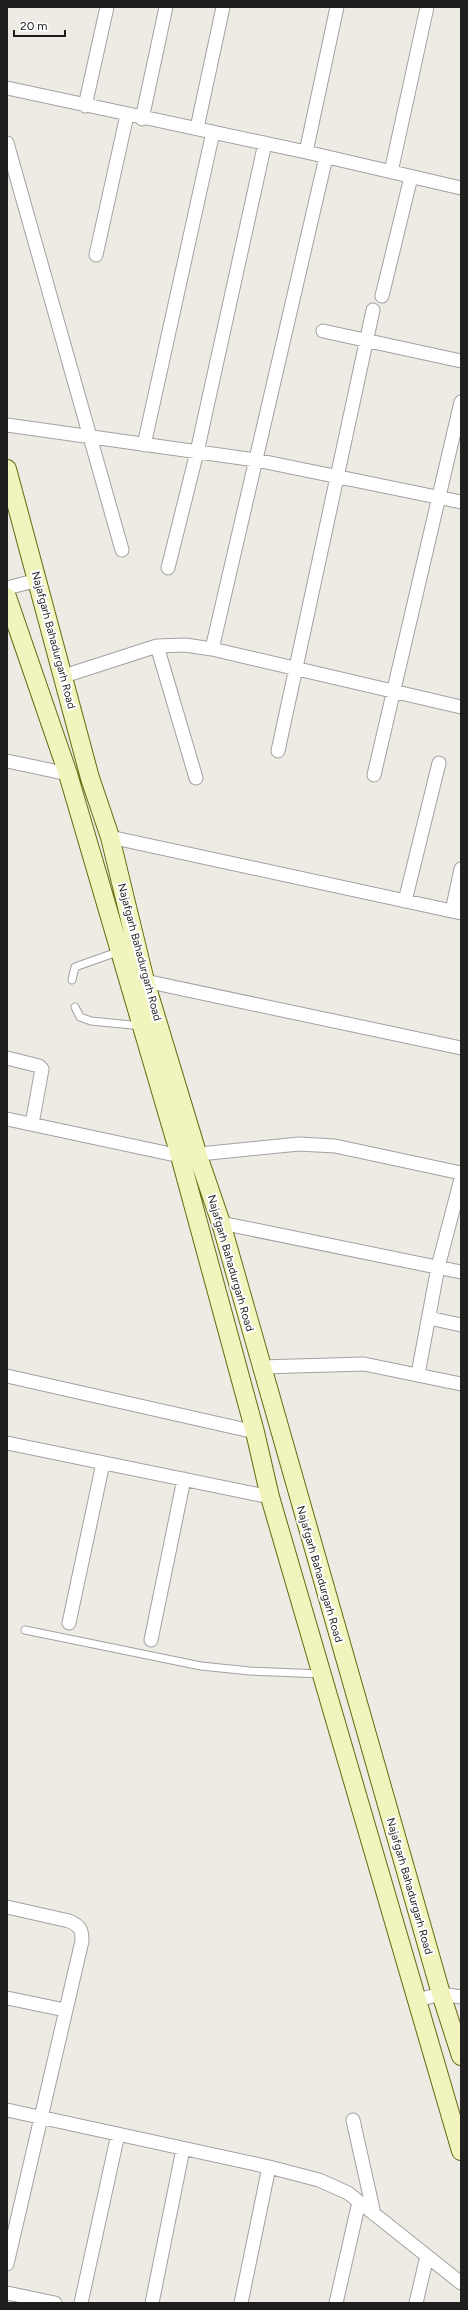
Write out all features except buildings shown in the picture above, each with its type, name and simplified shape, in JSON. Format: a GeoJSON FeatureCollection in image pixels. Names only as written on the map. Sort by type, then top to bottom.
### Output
{"type":"FeatureCollection","features":[{"type":"Feature","properties":{"kind":"main road","name":"Najafgarh Bahadurgarh Road"},"geometry":{"type":"LineString","coordinates":[[7,468],[64,676],[90,778],[110,837],[145,981],[198,1156],[221,1223],[440,1994],[461,2056]]}},
{"type":"Feature","properties":{"kind":"main road","name":"Najafgarh Bahadurgarh Road"},"geometry":{"type":"LineString","coordinates":[[7,598],[68,774],[142,1026],[180,1156],[255,1432],[270,1497],[461,2151]]}},
{"type":"Feature","properties":{"kind":"main road"},"geometry":{"type":"LineString","coordinates":[[301,1602],[327,1597]]}},
{"type":"Feature","properties":{"kind":"street"},"geometry":{"type":"LineString","coordinates":[[85,106],[106,7]]}},
{"type":"Feature","properties":{"kind":"street"},"geometry":{"type":"LineString","coordinates":[[142,119],[166,7]]}},
{"type":"Feature","properties":{"kind":"street"},"geometry":{"type":"LineString","coordinates":[[197,128],[223,7]]}},
{"type":"Feature","properties":{"kind":"street"},"geometry":{"type":"LineString","coordinates":[[306,152],[337,7]]}},
{"type":"Feature","properties":{"kind":"street"},"geometry":{"type":"LineString","coordinates":[[391,172],[427,7]]}},
{"type":"Feature","properties":{"kind":"street"},"geometry":{"type":"LineString","coordinates":[[7,88],[127,116],[197,128],[306,152],[461,188]]}},
{"type":"Feature","properties":{"kind":"street"},"geometry":{"type":"LineString","coordinates":[[96,255],[127,116]]}},
{"type":"Feature","properties":{"kind":"street"},"geometry":{"type":"LineString","coordinates":[[144,445],[213,132]]}},
{"type":"Feature","properties":{"kind":"street"},"geometry":{"type":"LineString","coordinates":[[7,144],[122,550]]}},
{"type":"Feature","properties":{"kind":"street"},"geometry":{"type":"LineString","coordinates":[[168,568],[197,452],[265,144]]}},
{"type":"Feature","properties":{"kind":"street"},"geometry":{"type":"LineString","coordinates":[[212,649],[326,157]]}},
{"type":"Feature","properties":{"kind":"street"},"geometry":{"type":"LineString","coordinates":[[382,296],[411,176]]}},
{"type":"Feature","properties":{"kind":"street"},"geometry":{"type":"LineString","coordinates":[[278,751],[373,310]]}},
{"type":"Feature","properties":{"kind":"street"},"geometry":{"type":"LineString","coordinates":[[323,331],[461,361]]}},
{"type":"Feature","properties":{"kind":"street"},"geometry":{"type":"LineString","coordinates":[[374,775],[461,402]]}},
{"type":"Feature","properties":{"kind":"street"},"geometry":{"type":"LineString","coordinates":[[7,425],[256,460],[461,502]]}},
{"type":"Feature","properties":{"kind":"street"},"geometry":{"type":"LineString","coordinates":[[7,588],[38,580]]}},
{"type":"Feature","properties":{"kind":"street"},"geometry":{"type":"LineString","coordinates":[[64,676],[157,646],[185,645],[212,649],[461,707]]}},
{"type":"Feature","properties":{"kind":"street"},"geometry":{"type":"LineString","coordinates":[[157,646],[196,778]]}},
{"type":"Feature","properties":{"kind":"street"},"geometry":{"type":"LineString","coordinates":[[7,761],[68,774]]}},
{"type":"Feature","properties":{"kind":"street"},"geometry":{"type":"LineString","coordinates":[[404,901],[439,763]]}},
{"type":"Feature","properties":{"kind":"street"},"geometry":{"type":"LineString","coordinates":[[110,837],[457,912],[461,870]]}},
{"type":"Feature","properties":{"kind":"street"},"geometry":{"type":"LineString","coordinates":[[145,981],[461,1048]]}},
{"type":"Feature","properties":{"kind":"street"},"geometry":{"type":"LineString","coordinates":[[7,1058],[39,1066],[42,1069],[32,1124]]}},
{"type":"Feature","properties":{"kind":"street"},"geometry":{"type":"LineString","coordinates":[[7,1119],[180,1156],[198,1156],[299,1144],[342,1148],[461,1173]]}},
{"type":"Feature","properties":{"kind":"street"},"geometry":{"type":"LineString","coordinates":[[418,1374],[438,1267],[461,1178]]}},
{"type":"Feature","properties":{"kind":"street"},"geometry":{"type":"LineString","coordinates":[[221,1223],[461,1272]]}},
{"type":"Feature","properties":{"kind":"street"},"geometry":{"type":"LineString","coordinates":[[428,1318],[461,1325]]}},
{"type":"Feature","properties":{"kind":"street"},"geometry":{"type":"LineString","coordinates":[[261,1367],[364,1364],[461,1384]]}},
{"type":"Feature","properties":{"kind":"street"},"geometry":{"type":"LineString","coordinates":[[7,1376],[255,1432]]}},
{"type":"Feature","properties":{"kind":"street"},"geometry":{"type":"LineString","coordinates":[[7,1443],[270,1497]]}},
{"type":"Feature","properties":{"kind":"street"},"geometry":{"type":"LineString","coordinates":[[69,1623],[104,1463]]}},
{"type":"Feature","properties":{"kind":"street"},"geometry":{"type":"LineString","coordinates":[[151,1640],[184,1480]]}},
{"type":"Feature","properties":{"kind":"street"},"geometry":{"type":"LineString","coordinates":[[7,1907],[69,1921],[78,1925],[82,1932],[82,1941],[7,2264]]}},
{"type":"Feature","properties":{"kind":"street"},"geometry":{"type":"LineString","coordinates":[[417,2000],[440,1994],[461,1997]]}},
{"type":"Feature","properties":{"kind":"street"},"geometry":{"type":"LineString","coordinates":[[7,1998],[66,2010]]}},
{"type":"Feature","properties":{"kind":"street"},"geometry":{"type":"LineString","coordinates":[[7,2110],[269,2167],[336,2186],[359,2202],[461,2283]]}},
{"type":"Feature","properties":{"kind":"street"},"geometry":{"type":"LineString","coordinates":[[353,2120],[374,2214]]}},
{"type":"Feature","properties":{"kind":"street"},"geometry":{"type":"LineString","coordinates":[[81,2303],[118,2134]]}},
{"type":"Feature","properties":{"kind":"street"},"geometry":{"type":"LineString","coordinates":[[152,2303],[183,2149]]}},
{"type":"Feature","properties":{"kind":"street"},"geometry":{"type":"LineString","coordinates":[[241,2303],[269,2167]]}},
{"type":"Feature","properties":{"kind":"street"},"geometry":{"type":"LineString","coordinates":[[336,2303],[359,2202]]}},
{"type":"Feature","properties":{"kind":"street"},"geometry":{"type":"LineString","coordinates":[[416,2303],[427,2256]]}},
{"type":"Feature","properties":{"kind":"street"},"geometry":{"type":"LineString","coordinates":[[7,2292],[55,2303]]}},
{"type":"Feature","properties":{"kind":"lane"},"geometry":{"type":"LineString","coordinates":[[72,980],[75,967],[120,951]]}},
{"type":"Feature","properties":{"kind":"lane"},"geometry":{"type":"LineString","coordinates":[[75,1007],[80,1017],[91,1021],[142,1026]]}},
{"type":"Feature","properties":{"kind":"lane"},"geometry":{"type":"LineString","coordinates":[[25,1630],[201,1666],[250,1672],[322,1674]]}}]}
